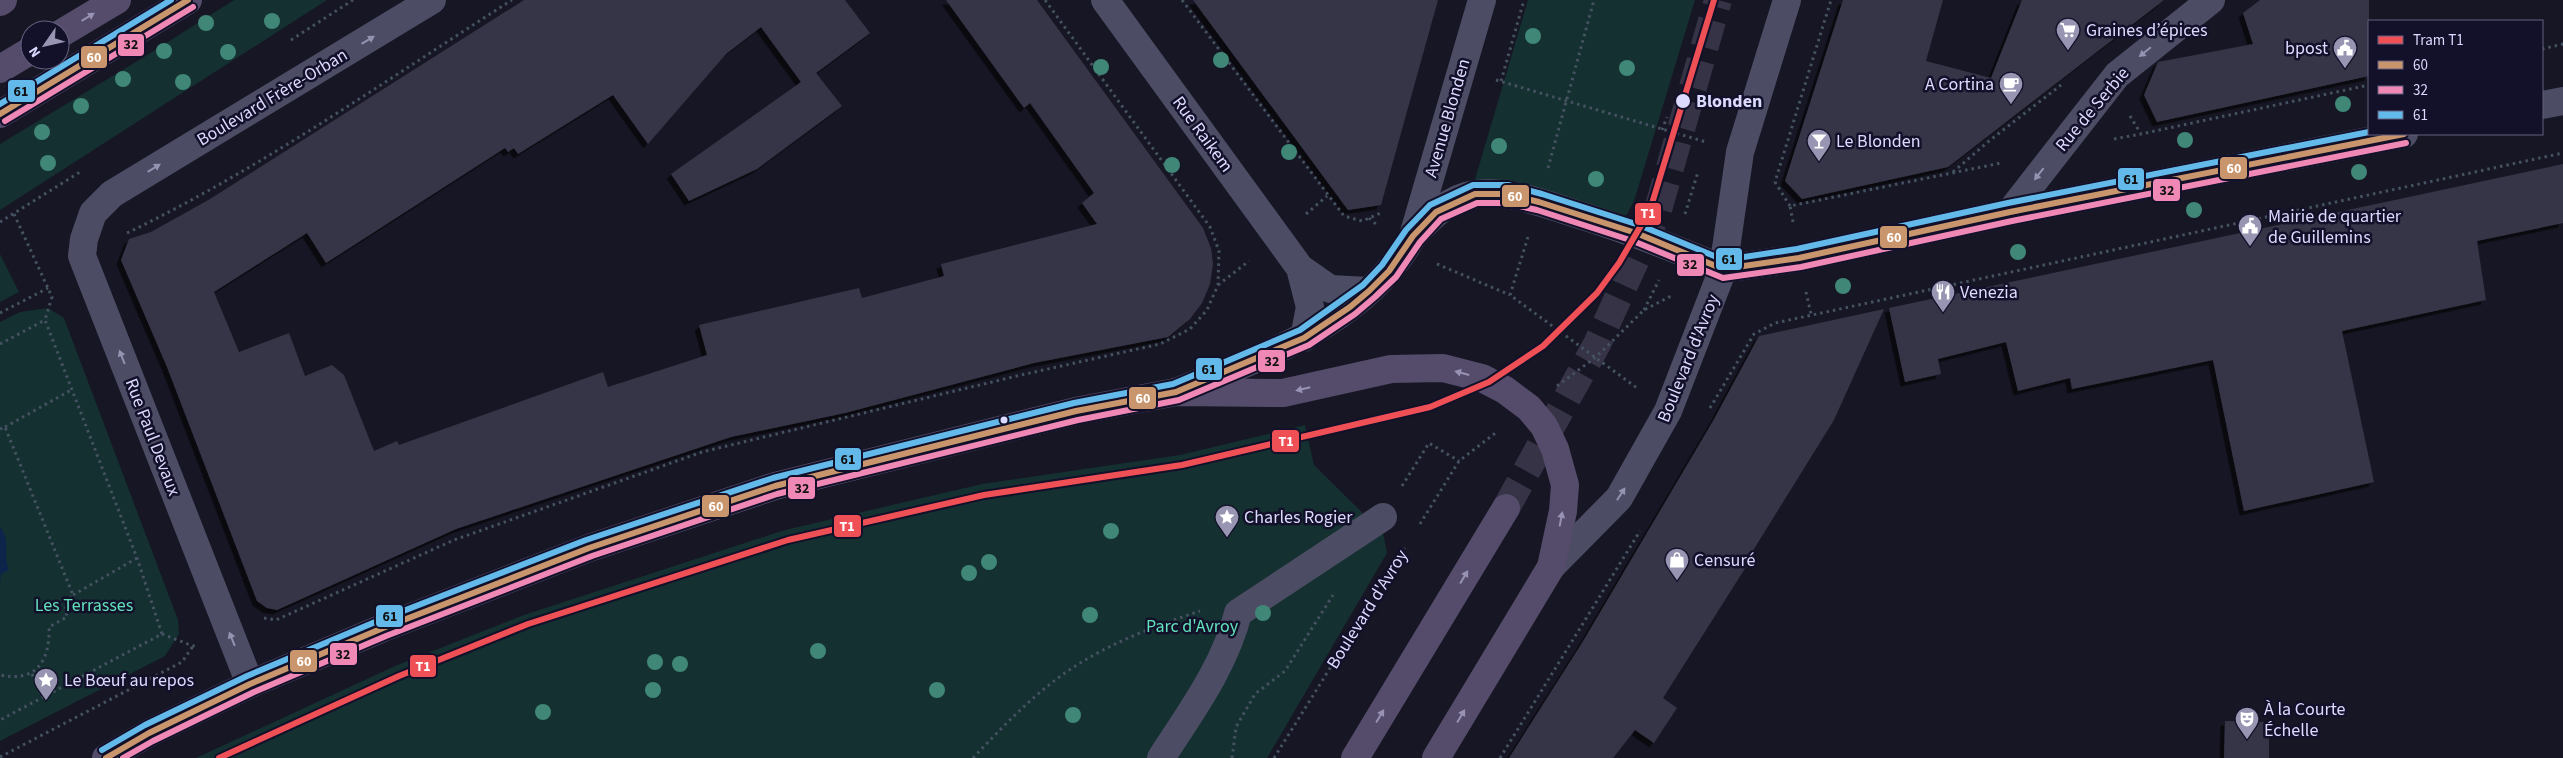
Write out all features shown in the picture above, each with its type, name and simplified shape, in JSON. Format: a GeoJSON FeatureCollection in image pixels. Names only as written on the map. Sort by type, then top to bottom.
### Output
{"type":"FeatureCollection","features":[{"type":"Feature","properties":{"kind":"main road"},"geometry":{"type":"LineString","coordinates":[[70,28],[117,0]]}},
{"type":"Feature","properties":{"kind":"main road"},"geometry":{"type":"LineString","coordinates":[[0,114],[188,0]]}},
{"type":"Feature","properties":{"kind":"main road"},"geometry":{"type":"LineString","coordinates":[[0,68],[20,57]]}},
{"type":"Feature","properties":{"kind":"main road"},"geometry":{"type":"LineString","coordinates":[[106,758],[149,733],[250,684],[384,628],[589,548],[775,486],[1076,411],[1176,392],[1283,393],[1391,369],[1443,368],[1482,378],[1505,390],[1529,408],[1544,426],[1560,459],[1565,485],[1563,511],[1552,567],[1436,758]]}},
{"type":"Feature","properties":{"kind":"main road"},"geometry":{"type":"LineString","coordinates":[[1355,758],[1506,508]]}},
{"type":"Feature","properties":{"kind":"street","name":"Boulevard Frère-Orban"},"geometry":{"type":"LineString","coordinates":[[112,194],[432,0]]}},
{"type":"Feature","properties":{"kind":"street","name":"Rue Raikem"},"geometry":{"type":"LineString","coordinates":[[1105,0],[1300,268],[1330,290],[1369,291]]}},
{"type":"Feature","properties":{"kind":"street","name":"Avenue Blonden"},"geometry":{"type":"LineString","coordinates":[[1409,243],[1482,0]]}},
{"type":"Feature","properties":{"kind":"street"},"geometry":{"type":"LineString","coordinates":[[1723,269],[1740,152],[1787,0]]}},
{"type":"Feature","properties":{"kind":"street","name":"Rue de Serbie"},"geometry":{"type":"LineString","coordinates":[[2010,212],[2117,75],[2211,0]]}},
{"type":"Feature","properties":{"kind":"street"},"geometry":{"type":"LineString","coordinates":[[2543,105],[2563,101]]}},
{"type":"Feature","properties":{"kind":"street"},"geometry":{"type":"LineString","coordinates":[[1176,392],[1304,338],[1350,307],[1369,291],[1436,212],[1475,194],[1507,194],[1539,202],[1636,233],[1723,269],[1799,258],[2010,212],[2399,135]]}},
{"type":"Feature","properties":{"kind":"street","name":"Rue Paul Devaux"},"geometry":{"type":"LineString","coordinates":[[112,194],[93,213],[84,239],[82,256],[250,684]]}},
{"type":"Feature","properties":{"kind":"street","name":"Rue Raikem"},"geometry":{"type":"LineString","coordinates":[[1300,268],[1310,307],[1304,338]]}},
{"type":"Feature","properties":{"kind":"street","name":"Boulevard d'Avroy"},"geometry":{"type":"LineString","coordinates":[[1552,567],[1619,498],[1668,411],[1723,269]]}},
{"type":"Feature","properties":{"kind":"street"},"geometry":{"type":"LineString","coordinates":[[1160,758],[1220,662],[1232,638],[1238,614],[1382,517]]}},
{"type":"Feature","properties":{"kind":"path"},"geometry":{"type":"LineString","coordinates":[[122,240],[125,234],[170,212],[289,143],[512,0]]}},
{"type":"Feature","properties":{"kind":"path"},"geometry":{"type":"LineString","coordinates":[[260,617],[276,620],[454,540],[702,452],[1021,375],[1160,344],[1190,329],[1207,310],[1218,285],[1218,251],[1210,227],[1045,0]]}},
{"type":"Feature","properties":{"kind":"path"},"geometry":{"type":"LineString","coordinates":[[1182,0],[1344,216],[1362,221],[1380,213],[1385,206]]}},
{"type":"Feature","properties":{"kind":"path"},"geometry":{"type":"LineString","coordinates":[[1501,82],[1524,0]]}},
{"type":"Feature","properties":{"kind":"path"},"geometry":{"type":"LineString","coordinates":[[1510,295],[1539,202],[1594,0]]}},
{"type":"Feature","properties":{"kind":"path"},"geometry":{"type":"LineString","coordinates":[[1790,206],[1776,182],[1831,0]]}},
{"type":"Feature","properties":{"kind":"path"},"geometry":{"type":"LineString","coordinates":[[2543,49],[2563,44]]}},
{"type":"Feature","properties":{"kind":"path"},"geometry":{"type":"LineString","coordinates":[[1461,70],[1740,152]]}},
{"type":"Feature","properties":{"kind":"path"},"geometry":{"type":"LineString","coordinates":[[2130,107],[2129,116],[2141,134],[2368,85]]}},
{"type":"Feature","properties":{"kind":"path"},"geometry":{"type":"LineString","coordinates":[[1662,130],[1667,117]]}},
{"type":"Feature","properties":{"kind":"path"},"geometry":{"type":"LineString","coordinates":[[1707,414],[1754,334],[1775,324],[2563,153]]}},
{"type":"Feature","properties":{"kind":"path"},"geometry":{"type":"LineString","coordinates":[[14,214],[52,297],[45,320],[137,558],[162,634]]}},
{"type":"Feature","properties":{"kind":"path"},"geometry":{"type":"LineString","coordinates":[[1409,243],[1510,295],[1668,411]]}},
{"type":"Feature","properties":{"kind":"path"},"geometry":{"type":"LineString","coordinates":[[0,312],[48,288]]}},
{"type":"Feature","properties":{"kind":"path"},"geometry":{"type":"LineString","coordinates":[[1596,357],[1644,310]]}},
{"type":"Feature","properties":{"kind":"path"},"geometry":{"type":"LineString","coordinates":[[0,344],[45,320]]}},
{"type":"Feature","properties":{"kind":"path"},"geometry":{"type":"LineString","coordinates":[[0,429],[73,389]]}},
{"type":"Feature","properties":{"kind":"path"},"geometry":{"type":"LineString","coordinates":[[5,427],[73,595]]}},
{"type":"Feature","properties":{"kind":"path"},"geometry":{"type":"LineString","coordinates":[[1418,527],[1459,461]]}},
{"type":"Feature","properties":{"kind":"path"},"geometry":{"type":"LineString","coordinates":[[1500,758],[1644,524]]}},
{"type":"Feature","properties":{"kind":"path","name":"Boulevard d'Avroy"},"geometry":{"type":"LineString","coordinates":[[1274,758],[1408,543]]}},
{"type":"Feature","properties":{"kind":"path"},"geometry":{"type":"LineString","coordinates":[[0,675],[10,677],[32,674],[44,660],[50,644],[50,627],[67,617],[65,603],[73,595],[137,558]]}},
{"type":"Feature","properties":{"kind":"path"},"geometry":{"type":"LineString","coordinates":[[973,758],[1034,697],[1094,655],[1155,626],[1201,611],[1238,614]]}},
{"type":"Feature","properties":{"kind":"path"},"geometry":{"type":"LineString","coordinates":[[0,720],[162,634],[180,641]]}},
{"type":"Feature","properties":{"kind":"path"},"geometry":{"type":"LineString","coordinates":[[0,757],[182,662],[193,646]]}},
{"type":"Feature","properties":{"kind":"path"},"geometry":{"type":"LineString","coordinates":[[32,674],[43,697]]}},
{"type":"Feature","properties":{"kind":"green space"},"geometry":{"type":"Polygon","coordinates":[[[234,0],[327,0],[0,210],[0,144],[234,0]]]}},
{"type":"Feature","properties":{"kind":"green space"},"geometry":{"type":"Polygon","coordinates":[[[1528,0],[1695,0],[1634,201],[1616,235],[1473,186],[1528,0]]]}},
{"type":"Feature","properties":{"kind":"green space"},"geometry":{"type":"Polygon","coordinates":[[[0,254],[19,292],[0,302],[0,254]]]}},
{"type":"Feature","properties":{"kind":"green space","name":"Les Terrasses"},"geometry":{"type":"Polygon","coordinates":[[[48,308],[64,318],[178,620],[179,634],[165,656],[0,741],[0,322],[20,312],[48,308]]]}},
{"type":"Feature","properties":{"kind":"green space","name":"Parc d'Avroy"},"geometry":{"type":"Polygon","coordinates":[[[1305,425],[1314,465],[1383,533],[1387,553],[1267,758],[196,758],[395,666],[524,615],[785,530],[982,484],[1180,455],[1305,425]]]}},
{"type":"Feature","properties":{"kind":"water"},"geometry":{"type":"Polygon","coordinates":[[[0,527],[5,537],[9,570],[1,574],[0,585],[0,527]]]}},
{"type":"Feature","properties":{"kind":"building"},"geometry":{"type":"Polygon","coordinates":[[[524,0],[845,0],[870,33],[816,73],[842,106],[757,169],[689,201],[671,174],[801,82],[761,27],[726,54],[648,144],[613,95],[518,154],[514,148],[508,152],[505,148],[326,263],[307,233],[214,292],[239,352],[289,333],[305,376],[332,365],[344,375],[374,451],[397,441],[399,445],[603,372],[608,387],[707,355],[699,325],[859,288],[862,298],[944,276],[941,264],[1097,224],[1082,203],[1094,193],[1030,103],[1024,108],[946,0],[1037,0],[1203,228],[1211,248],[1213,264],[1210,284],[1202,303],[1190,319],[1168,337],[1034,363],[845,413],[731,437],[456,529],[277,610],[267,608],[257,601],[167,367],[121,260],[129,239],[151,232],[210,199],[524,0]]]}},
{"type":"Feature","properties":{"kind":"building"},"geometry":{"type":"Polygon","coordinates":[[[1193,0],[1438,0],[1381,205],[1348,210],[1193,0]]]}},
{"type":"Feature","properties":{"kind":"building"},"geometry":{"type":"Polygon","coordinates":[[[1843,0],[1943,0],[1926,61],[1991,78],[2022,0],[2164,0],[1948,167],[1802,199],[1785,181],[1843,0]]]}},
{"type":"Feature","properties":{"kind":"building"},"geometry":{"type":"Polygon","coordinates":[[[2260,0],[2369,0],[2368,76],[2157,122],[2144,95],[2158,62],[2253,44],[2243,13],[2260,0]]]}},
{"type":"Feature","properties":{"kind":"building"},"geometry":{"type":"Polygon","coordinates":[[[2563,164],[2563,223],[2477,241],[2486,300],[2342,331],[2374,482],[2244,511],[2213,360],[2072,389],[2070,378],[2018,391],[2006,342],[1938,359],[1941,374],[1905,382],[1889,308],[2563,164]]]}},
{"type":"Feature","properties":{"kind":"building"},"geometry":{"type":"Polygon","coordinates":[[[1884,309],[1834,420],[1749,557],[1751,559],[1663,698],[1677,708],[1654,743],[1635,730],[1613,758],[1509,758],[1582,643],[1713,421],[1759,336],[1884,309]]]}},
{"type":"Feature","properties":{"kind":"building","name":"À la Courte Échelle"},"geometry":{"type":"Polygon","coordinates":[[[2225,721],[2269,722],[2269,758],[2224,758],[2225,721]]]}},
{"type":"Feature","properties":{"kind":"tunnel"},"geometry":{"type":"LineString","coordinates":[[1506,508],[1597,344],[1657,213],[1718,0]]}},
{"type":"Feature","properties":{"kind":"tram line","name":"T1"},"geometry":{"type":"LineString","coordinates":[[219,758],[399,676],[528,624],[788,540],[984,495],[1182,465],[1430,407],[1489,382],[1543,346],[1597,293],[1619,263],[1650,210],[1714,0]]}},
{"type":"Feature","properties":{"kind":"transit line","name":"61"},"geometry":{"type":"LineString","coordinates":[[0,104],[171,0]]}},
{"type":"Feature","properties":{"kind":"transit line","name":"60"},"geometry":{"type":"LineString","coordinates":[[0,114],[188,0]]}},
{"type":"Feature","properties":{"kind":"transit line","name":"32"},"geometry":{"type":"LineString","coordinates":[[5,121],[193,7]]}},
{"type":"Feature","properties":{"kind":"transit line","name":"61"},"geometry":{"type":"LineString","coordinates":[[102,750],[145,725],[247,676],[380,620],[586,540],[773,478],[1074,403],[1173,384],[1300,330],[1363,285],[1382,265],[1406,230],[1430,205],[1473,185],[1508,185],[1542,194],[1639,225],[1724,260],[1797,249],[2008,203],[2368,132]]}},
{"type":"Feature","properties":{"kind":"transit line","name":"60"},"geometry":{"type":"LineString","coordinates":[[1723,269],[1799,258],[2010,212],[2399,135]]}},
{"type":"Feature","properties":{"kind":"transit line","name":"32"},"geometry":{"type":"LineString","coordinates":[[123,758],[153,741],[254,692],[386,636],[592,556],[777,494],[1078,420],[1179,400],[1309,345],[1355,314],[1396,277],[1420,242],[1441,219],[1477,203],[1506,203],[1537,210],[1633,241],[1723,278],[1801,267],[2012,221],[2406,143]]}},
{"type":"Feature","properties":{"kind":"transit line","name":"60"},"geometry":{"type":"LineString","coordinates":[[106,758],[149,733],[250,684],[383,628],[589,548],[775,486],[1076,411],[1176,392],[1304,338],[1350,307],[1369,291],[1389,271],[1413,236],[1436,212],[1475,194],[1507,194],[1539,202],[1636,233],[1723,269]]}},
{"type":"Feature","properties":{"kind":"place","name":"Graines d’épices"},"geometry":{"type":"Point","coordinates":[2068,51]}},
{"type":"Feature","properties":{"kind":"place","name":"bpost"},"geometry":{"type":"Point","coordinates":[2345,69]}},
{"type":"Feature","properties":{"kind":"place","name":"Blonden"},"geometry":{"type":"Point","coordinates":[1683,101]}},
{"type":"Feature","properties":{"kind":"place","name":"A Cortina"},"geometry":{"type":"Point","coordinates":[2011,105]}},
{"type":"Feature","properties":{"kind":"place","name":"Le Blonden"},"geometry":{"type":"Point","coordinates":[1819,162]}},
{"type":"Feature","properties":{"kind":"place","name":"Mairie de quartier de Guillemins"},"geometry":{"type":"Point","coordinates":[2250,247]}},
{"type":"Feature","properties":{"kind":"place","name":"Venezia"},"geometry":{"type":"Point","coordinates":[1943,313]}},
{"type":"Feature","properties":{"kind":"place","name":"Charles Rogier"},"geometry":{"type":"Point","coordinates":[1227,538]}},
{"type":"Feature","properties":{"kind":"place","name":"Censuré"},"geometry":{"type":"Point","coordinates":[1677,581]}},
{"type":"Feature","properties":{"kind":"place","name":"Le Bœuf au repos"},"geometry":{"type":"Point","coordinates":[46,701]}},
{"type":"Feature","properties":{"kind":"place","name":"À la Courte Échelle"},"geometry":{"type":"Point","coordinates":[2247,740]}}]}
